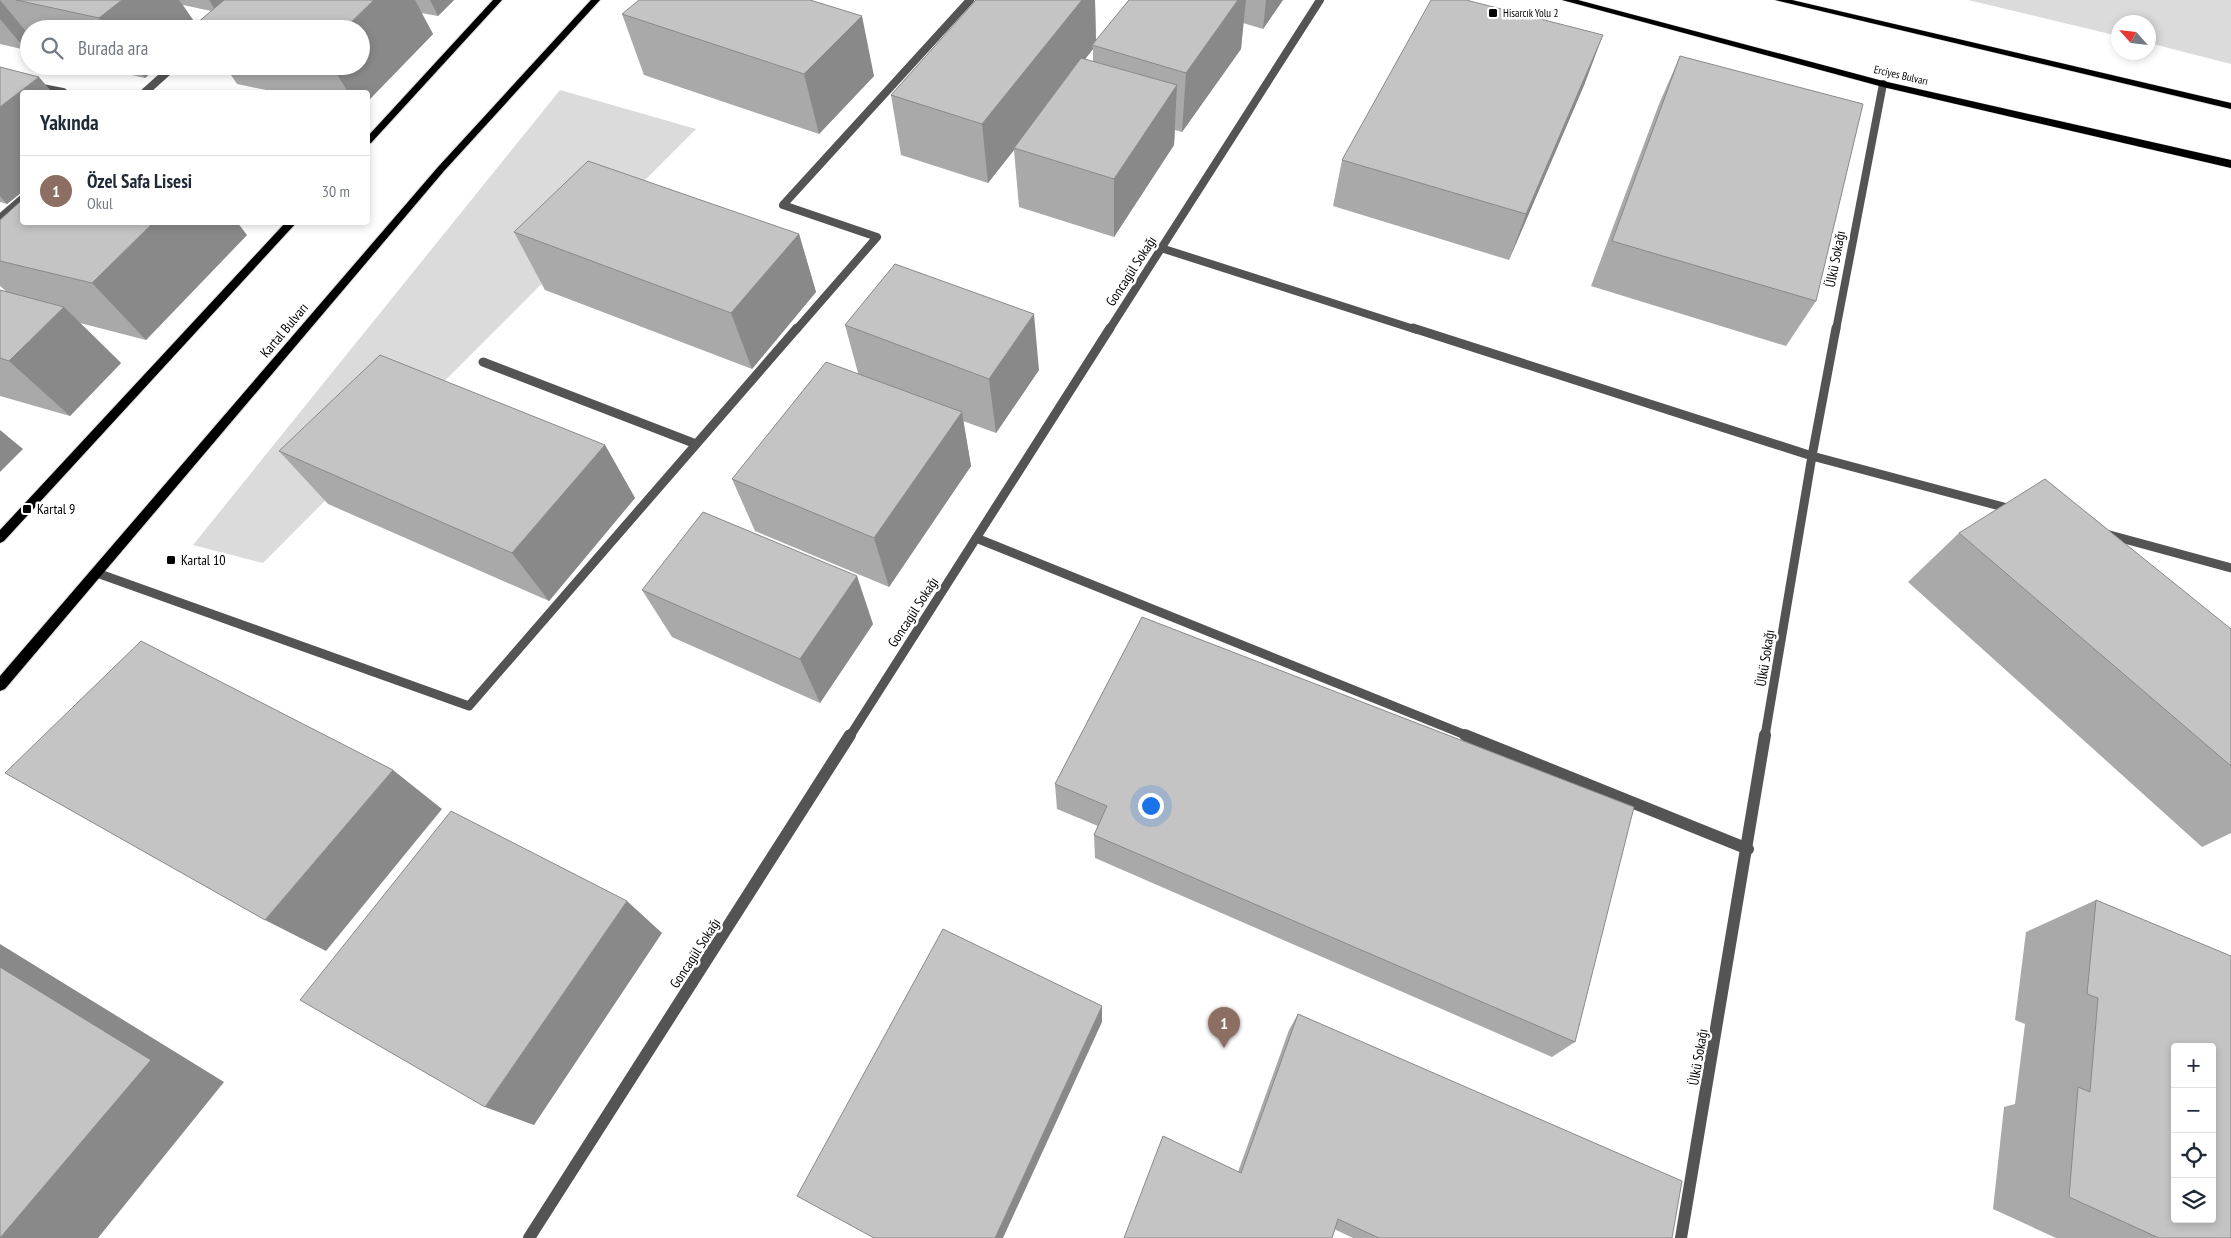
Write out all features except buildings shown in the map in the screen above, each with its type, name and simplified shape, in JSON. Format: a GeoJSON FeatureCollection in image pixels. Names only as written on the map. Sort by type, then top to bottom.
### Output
{"type":"FeatureCollection","features":[{"type":"Feature","properties":{"kind":"highway","name":"Erciyes Bulvarı"},"geometry":{"type":"LineString","coordinates":[[1567,0],[1883,84],[2231,164]]}},
{"type":"Feature","properties":{"kind":"highway"},"geometry":{"type":"LineString","coordinates":[[1780,0],[2231,106]]}},
{"type":"Feature","properties":{"kind":"main road"},"geometry":{"type":"LineString","coordinates":[[370,139],[498,0]]}},
{"type":"Feature","properties":{"kind":"main road","name":"Kartal Bulvarı"},"geometry":{"type":"LineString","coordinates":[[0,685],[441,169],[596,0]]}},
{"type":"Feature","properties":{"kind":"main road"},"geometry":{"type":"LineString","coordinates":[[0,538],[289,225]]}},
{"type":"Feature","properties":{"kind":"street"},"geometry":{"type":"LineString","coordinates":[[97,573],[469,706],[876,238],[782,205],[970,0]]}},
{"type":"Feature","properties":{"kind":"street","name":"Goncagül Sokağı"},"geometry":{"type":"LineString","coordinates":[[529,1238],[1320,0]]}},
{"type":"Feature","properties":{"kind":"street"},"geometry":{"type":"LineString","coordinates":[[147,90],[164,75]]}},
{"type":"Feature","properties":{"kind":"street","name":"Ülkü Sokağı"},"geometry":{"type":"LineString","coordinates":[[1681,1238],[1748,849],[1812,456],[1883,84]]}},
{"type":"Feature","properties":{"kind":"street"},"geometry":{"type":"LineString","coordinates":[[27,85],[53,90]]}},
{"type":"Feature","properties":{"kind":"street"},"geometry":{"type":"LineString","coordinates":[[0,218],[20,201]]}},
{"type":"Feature","properties":{"kind":"street"},"geometry":{"type":"LineString","coordinates":[[1161,248],[1812,456],[2022,512]]}},
{"type":"Feature","properties":{"kind":"street"},"geometry":{"type":"LineString","coordinates":[[483,362],[696,444]]}},
{"type":"Feature","properties":{"kind":"street"},"geometry":{"type":"LineString","coordinates":[[2098,532],[2231,568]]}},
{"type":"Feature","properties":{"kind":"street"},"geometry":{"type":"LineString","coordinates":[[976,538],[1748,849]]}},
{"type":"Feature","properties":{"kind":"shaded area"},"geometry":{"type":"Polygon","coordinates":[[[1968,0],[2231,0],[2231,64],[2156,45],[2156,15],[2111,15],[2111,34],[1968,0]]]}},
{"type":"Feature","properties":{"kind":"shaded area"},"geometry":{"type":"Polygon","coordinates":[[[560,90],[696,129],[263,563],[193,545],[560,90]]]}},
{"type":"Feature","properties":{"kind":"place","name":"Hisarcık Yolu 2"},"geometry":{"type":"Point","coordinates":[1493,13]}},
{"type":"Feature","properties":{"kind":"place","name":"Kartal 9"},"geometry":{"type":"Point","coordinates":[27,509]}},
{"type":"Feature","properties":{"kind":"place","name":"Kartal 10"},"geometry":{"type":"Point","coordinates":[171,560]}},
{"type":"Feature","properties":{"kind":"place","name":"Özel Safa Lisesi"},"geometry":{"type":"Point","coordinates":[1224,1048]}}]}
